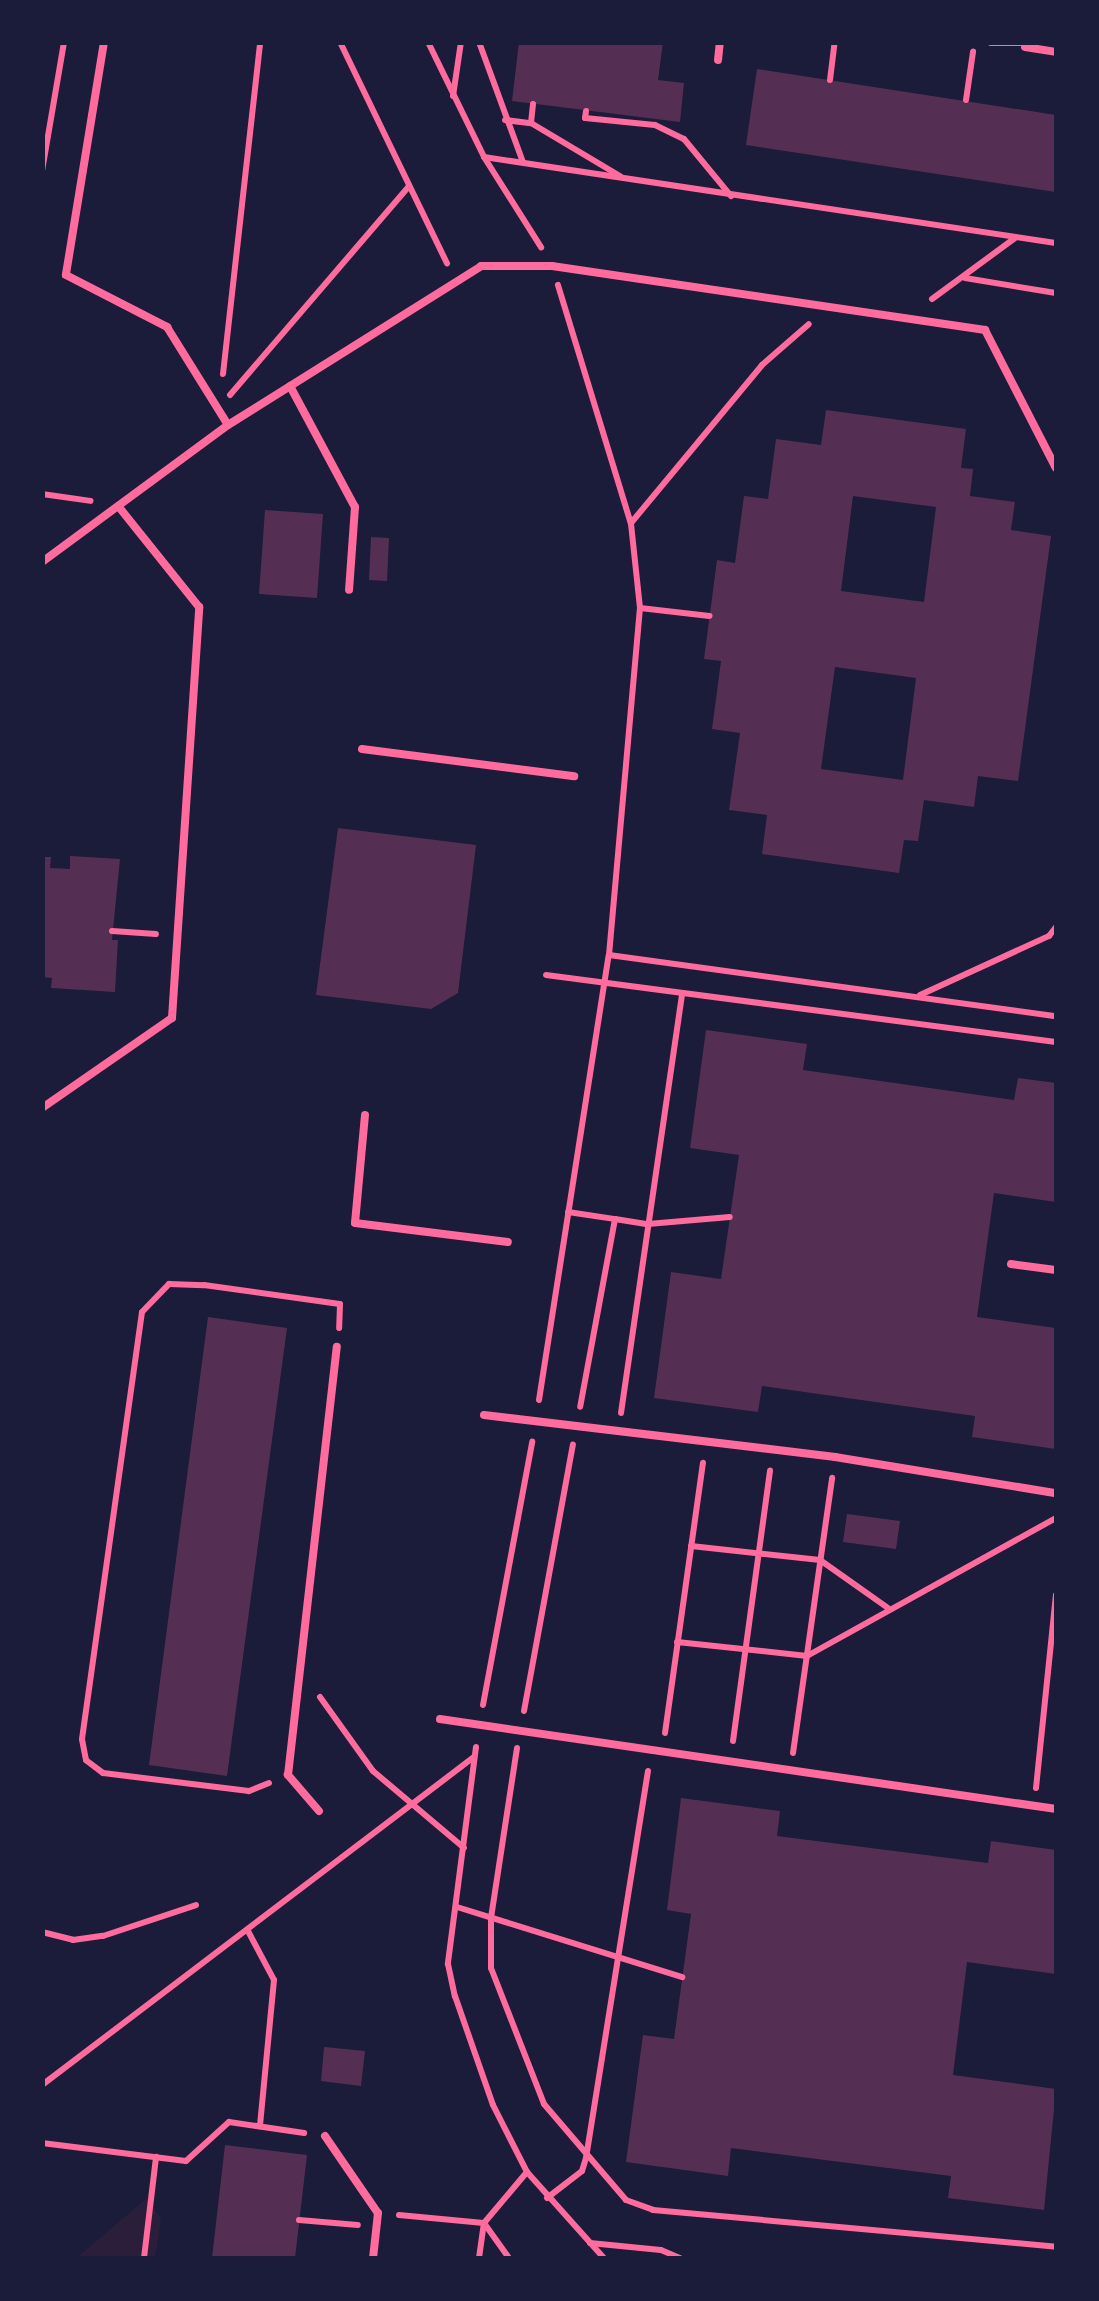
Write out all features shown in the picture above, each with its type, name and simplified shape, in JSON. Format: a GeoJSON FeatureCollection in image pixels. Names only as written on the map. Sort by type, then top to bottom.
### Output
{"type":"FeatureCollection","features":[{"type":"Feature","properties":{"kind":"lane"},"geometry":{"type":"LineString","coordinates":[[104,42],[66,275],[167,327],[228,425]]}},
{"type":"Feature","properties":{"kind":"lane"},"geometry":{"type":"LineString","coordinates":[[718,60],[720,42]]}},
{"type":"Feature","properties":{"kind":"lane"},"geometry":{"type":"LineString","coordinates":[[992,42],[1056,52]]}},
{"type":"Feature","properties":{"kind":"lane"},"geometry":{"type":"LineString","coordinates":[[42,562],[228,425],[481,266],[552,266],[985,330],[1056,468]]}},
{"type":"Feature","properties":{"kind":"lane"},"geometry":{"type":"LineString","coordinates":[[290,386],[355,507],[350,590]]}},
{"type":"Feature","properties":{"kind":"lane"},"geometry":{"type":"LineString","coordinates":[[42,1108],[172,1018],[199,607],[118,506]]}},
{"type":"Feature","properties":{"kind":"lane"},"geometry":{"type":"LineString","coordinates":[[362,748],[574,776]]}},
{"type":"Feature","properties":{"kind":"lane"},"geometry":{"type":"LineString","coordinates":[[365,1116],[355,1223],[508,1242]]}},
{"type":"Feature","properties":{"kind":"lane"},"geometry":{"type":"LineString","coordinates":[[1011,1264],[1056,1270]]}},
{"type":"Feature","properties":{"kind":"lane"},"geometry":{"type":"LineString","coordinates":[[319,1811],[288,1775],[338,1347]]}},
{"type":"Feature","properties":{"kind":"lane"},"geometry":{"type":"LineString","coordinates":[[484,1415],[835,1457],[1056,1493]]}},
{"type":"Feature","properties":{"kind":"lane"},"geometry":{"type":"LineString","coordinates":[[440,1719],[1056,1809]]}},
{"type":"Feature","properties":{"kind":"lane"},"geometry":{"type":"LineString","coordinates":[[325,2136],[378,2213],[374,2258]]}},
{"type":"Feature","properties":{"kind":"path"},"geometry":{"type":"LineString","coordinates":[[42,172],[64,42]]}},
{"type":"Feature","properties":{"kind":"path"},"geometry":{"type":"LineString","coordinates":[[219,409],[260,42]]}},
{"type":"Feature","properties":{"kind":"path"},"geometry":{"type":"LineString","coordinates":[[340,42],[457,282]]}},
{"type":"Feature","properties":{"kind":"path"},"geometry":{"type":"LineString","coordinates":[[428,42],[484,157],[552,266],[631,524],[640,608],[608,954],[536,1422],[480,1724]]}},
{"type":"Feature","properties":{"kind":"path"},"geometry":{"type":"LineString","coordinates":[[453,97],[461,42]]}},
{"type":"Feature","properties":{"kind":"path"},"geometry":{"type":"LineString","coordinates":[[479,42],[524,164]]}},
{"type":"Feature","properties":{"kind":"path"},"geometry":{"type":"LineString","coordinates":[[830,80],[834,42]]}},
{"type":"Feature","properties":{"kind":"path"},"geometry":{"type":"LineString","coordinates":[[966,100],[974,42]]}},
{"type":"Feature","properties":{"kind":"path"},"geometry":{"type":"LineString","coordinates":[[531,124],[533,104]]}},
{"type":"Feature","properties":{"kind":"path"},"geometry":{"type":"LineString","coordinates":[[586,111],[586,118],[655,125],[684,139],[732,196]]}},
{"type":"Feature","properties":{"kind":"path"},"geometry":{"type":"LineString","coordinates":[[506,120],[531,124],[626,180]]}},
{"type":"Feature","properties":{"kind":"path"},"geometry":{"type":"LineString","coordinates":[[484,157],[1056,243]]}},
{"type":"Feature","properties":{"kind":"path"},"geometry":{"type":"LineString","coordinates":[[219,409],[409,186]]}},
{"type":"Feature","properties":{"kind":"path"},"geometry":{"type":"LineString","coordinates":[[904,318],[1016,237]]}},
{"type":"Feature","properties":{"kind":"path"},"geometry":{"type":"LineString","coordinates":[[964,278],[1056,293]]}},
{"type":"Feature","properties":{"kind":"path"},"geometry":{"type":"LineString","coordinates":[[631,524],[762,365],[828,307]]}},
{"type":"Feature","properties":{"kind":"path"},"geometry":{"type":"LineString","coordinates":[[42,494],[118,506]]}},
{"type":"Feature","properties":{"kind":"path"},"geometry":{"type":"LineString","coordinates":[[640,608],[710,616]]}},
{"type":"Feature","properties":{"kind":"path"},"geometry":{"type":"LineString","coordinates":[[919,996],[1056,927]]}},
{"type":"Feature","properties":{"kind":"path"},"geometry":{"type":"LineString","coordinates":[[112,931],[178,935]]}},
{"type":"Feature","properties":{"kind":"path"},"geometry":{"type":"LineString","coordinates":[[608,954],[1056,1016]]}},
{"type":"Feature","properties":{"kind":"path"},"geometry":{"type":"LineString","coordinates":[[546,975],[1056,1042]]}},
{"type":"Feature","properties":{"kind":"path"},"geometry":{"type":"LineString","coordinates":[[618,1432],[682,994]]}},
{"type":"Feature","properties":{"kind":"path"},"geometry":{"type":"LineString","coordinates":[[568,1212],[648,1224],[730,1217]]}},
{"type":"Feature","properties":{"kind":"path"},"geometry":{"type":"LineString","coordinates":[[615,1219],[520,1729],[490,1917],[491,1968],[538,2087],[586,2158],[626,2200],[652,2210],[1056,2247]]}},
{"type":"Feature","properties":{"kind":"path"},"geometry":{"type":"LineString","coordinates":[[288,1775],[249,1791],[104,1773],[86,1760],[82,1739],[142,1312],[169,1284],[340,1304],[338,1347]]}},
{"type":"Feature","properties":{"kind":"path"},"geometry":{"type":"LineString","coordinates":[[662,1750],[706,1442]]}},
{"type":"Feature","properties":{"kind":"path"},"geometry":{"type":"LineString","coordinates":[[730,1760],[772,1450]]}},
{"type":"Feature","properties":{"kind":"path"},"geometry":{"type":"LineString","coordinates":[[790,1769],[835,1457]]}},
{"type":"Feature","properties":{"kind":"path"},"geometry":{"type":"LineString","coordinates":[[678,1642],[807,1656],[1056,1518]]}},
{"type":"Feature","properties":{"kind":"path"},"geometry":{"type":"LineString","coordinates":[[691,1546],[820,1560],[888,1608]]}},
{"type":"Feature","properties":{"kind":"path"},"geometry":{"type":"LineString","coordinates":[[1035,1806],[1056,1596]]}},
{"type":"Feature","properties":{"kind":"path"},"geometry":{"type":"LineString","coordinates":[[300,1668],[373,1771],[464,1848]]}},
{"type":"Feature","properties":{"kind":"path"},"geometry":{"type":"LineString","coordinates":[[547,2198],[582,2171],[586,2158],[621,1957],[651,1748]]}},
{"type":"Feature","properties":{"kind":"path"},"geometry":{"type":"LineString","coordinates":[[42,2085],[413,1808],[474,1758],[448,1964],[455,1996],[493,2105],[527,2172],[604,2258]]}},
{"type":"Feature","properties":{"kind":"path"},"geometry":{"type":"LineString","coordinates":[[42,1932],[72,1940],[103,1936],[196,1905]]}},
{"type":"Feature","properties":{"kind":"path"},"geometry":{"type":"LineString","coordinates":[[456,1907],[682,1976]]}},
{"type":"Feature","properties":{"kind":"path"},"geometry":{"type":"LineString","coordinates":[[248,1931],[274,1980],[260,2126]]}},
{"type":"Feature","properties":{"kind":"path"},"geometry":{"type":"LineString","coordinates":[[42,2143],[186,2160],[229,2122],[325,2136]]}},
{"type":"Feature","properties":{"kind":"path"},"geometry":{"type":"LineString","coordinates":[[144,2258],[156,2158]]}},
{"type":"Feature","properties":{"kind":"path"},"geometry":{"type":"LineString","coordinates":[[479,2258],[484,2223],[527,2172]]}},
{"type":"Feature","properties":{"kind":"path"},"geometry":{"type":"LineString","coordinates":[[418,2216],[484,2223],[509,2258]]}},
{"type":"Feature","properties":{"kind":"path"},"geometry":{"type":"LineString","coordinates":[[299,2220],[377,2227]]}},
{"type":"Feature","properties":{"kind":"path"},"geometry":{"type":"LineString","coordinates":[[590,2243],[661,2250],[680,2258]]}},
{"type":"Feature","properties":{"kind":"shaded area"},"geometry":{"type":"Polygon","coordinates":[[[147,2198],[161,2219],[155,2258],[76,2258],[147,2198]]]}},
{"type":"Feature","properties":{"kind":"building"},"geometry":{"type":"Polygon","coordinates":[[[519,42],[663,42],[658,80],[684,83],[680,122],[512,101],[519,42]]]}},
{"type":"Feature","properties":{"kind":"building"},"geometry":{"type":"Polygon","coordinates":[[[757,69],[1056,115],[1056,192],[746,145],[757,69]]]}},
{"type":"Feature","properties":{"kind":"building"},"geometry":{"type":"Polygon","coordinates":[[[826,410],[966,429],[961,468],[973,469],[970,496],[1015,502],[1011,530],[1051,536],[1018,781],[978,776],[974,807],[924,800],[918,841],[904,840],[899,873],[762,854],[767,815],[729,810],[740,733],[712,729],[721,661],[704,659],[717,560],[735,563],[744,496],[768,499],[776,439],[821,445],[826,410]],[[853,496],[841,591],[924,602],[936,507],[853,496]],[[835,667],[821,769],[903,780],[916,678],[835,667]]]}},
{"type":"Feature","properties":{"kind":"building"},"geometry":{"type":"Polygon","coordinates":[[[265,510],[323,514],[317,598],[259,594],[265,510]]]}},
{"type":"Feature","properties":{"kind":"building"},"geometry":{"type":"Polygon","coordinates":[[[371,537],[389,538],[387,581],[369,580],[371,537]]]}},
{"type":"Feature","properties":{"kind":"building"},"geometry":{"type":"Polygon","coordinates":[[[338,828],[476,845],[458,993],[431,1009],[316,995],[338,828]]]}},
{"type":"Feature","properties":{"kind":"building"},"geometry":{"type":"Polygon","coordinates":[[[70,856],[120,859],[112,940],[118,940],[115,992],[51,988],[52,978],[42,977],[42,857],[51,857],[50,868],[70,869],[70,856]]]}},
{"type":"Feature","properties":{"kind":"building"},"geometry":{"type":"Polygon","coordinates":[[[706,1030],[807,1044],[803,1070],[1014,1100],[1018,1078],[1056,1083],[1056,1202],[994,1193],[977,1317],[1056,1328],[1056,1449],[972,1437],[975,1416],[762,1386],[758,1412],[654,1398],[671,1272],[721,1279],[739,1155],[690,1148],[706,1030]]]}},
{"type":"Feature","properties":{"kind":"building"},"geometry":{"type":"Polygon","coordinates":[[[208,1317],[287,1328],[227,1776],[149,1765],[208,1317]]]}},
{"type":"Feature","properties":{"kind":"building"},"geometry":{"type":"Polygon","coordinates":[[[847,1514],[900,1521],[896,1549],[843,1542],[847,1514]]]}},
{"type":"Feature","properties":{"kind":"building"},"geometry":{"type":"Polygon","coordinates":[[[681,1798],[780,1811],[777,1836],[988,1863],[991,1841],[1056,1850],[1056,1974],[967,1962],[953,2075],[1056,2089],[1044,2210],[948,2198],[951,2176],[731,2148],[728,2176],[626,2162],[643,2035],[674,2039],[691,1914],[667,1910],[681,1798]]]}},
{"type":"Feature","properties":{"kind":"building"},"geometry":{"type":"Polygon","coordinates":[[[324,2047],[365,2051],[361,2086],[321,2081],[324,2047]]]}},
{"type":"Feature","properties":{"kind":"building"},"geometry":{"type":"Polygon","coordinates":[[[225,2145],[307,2155],[295,2258],[212,2258],[225,2145]]]}}]}
